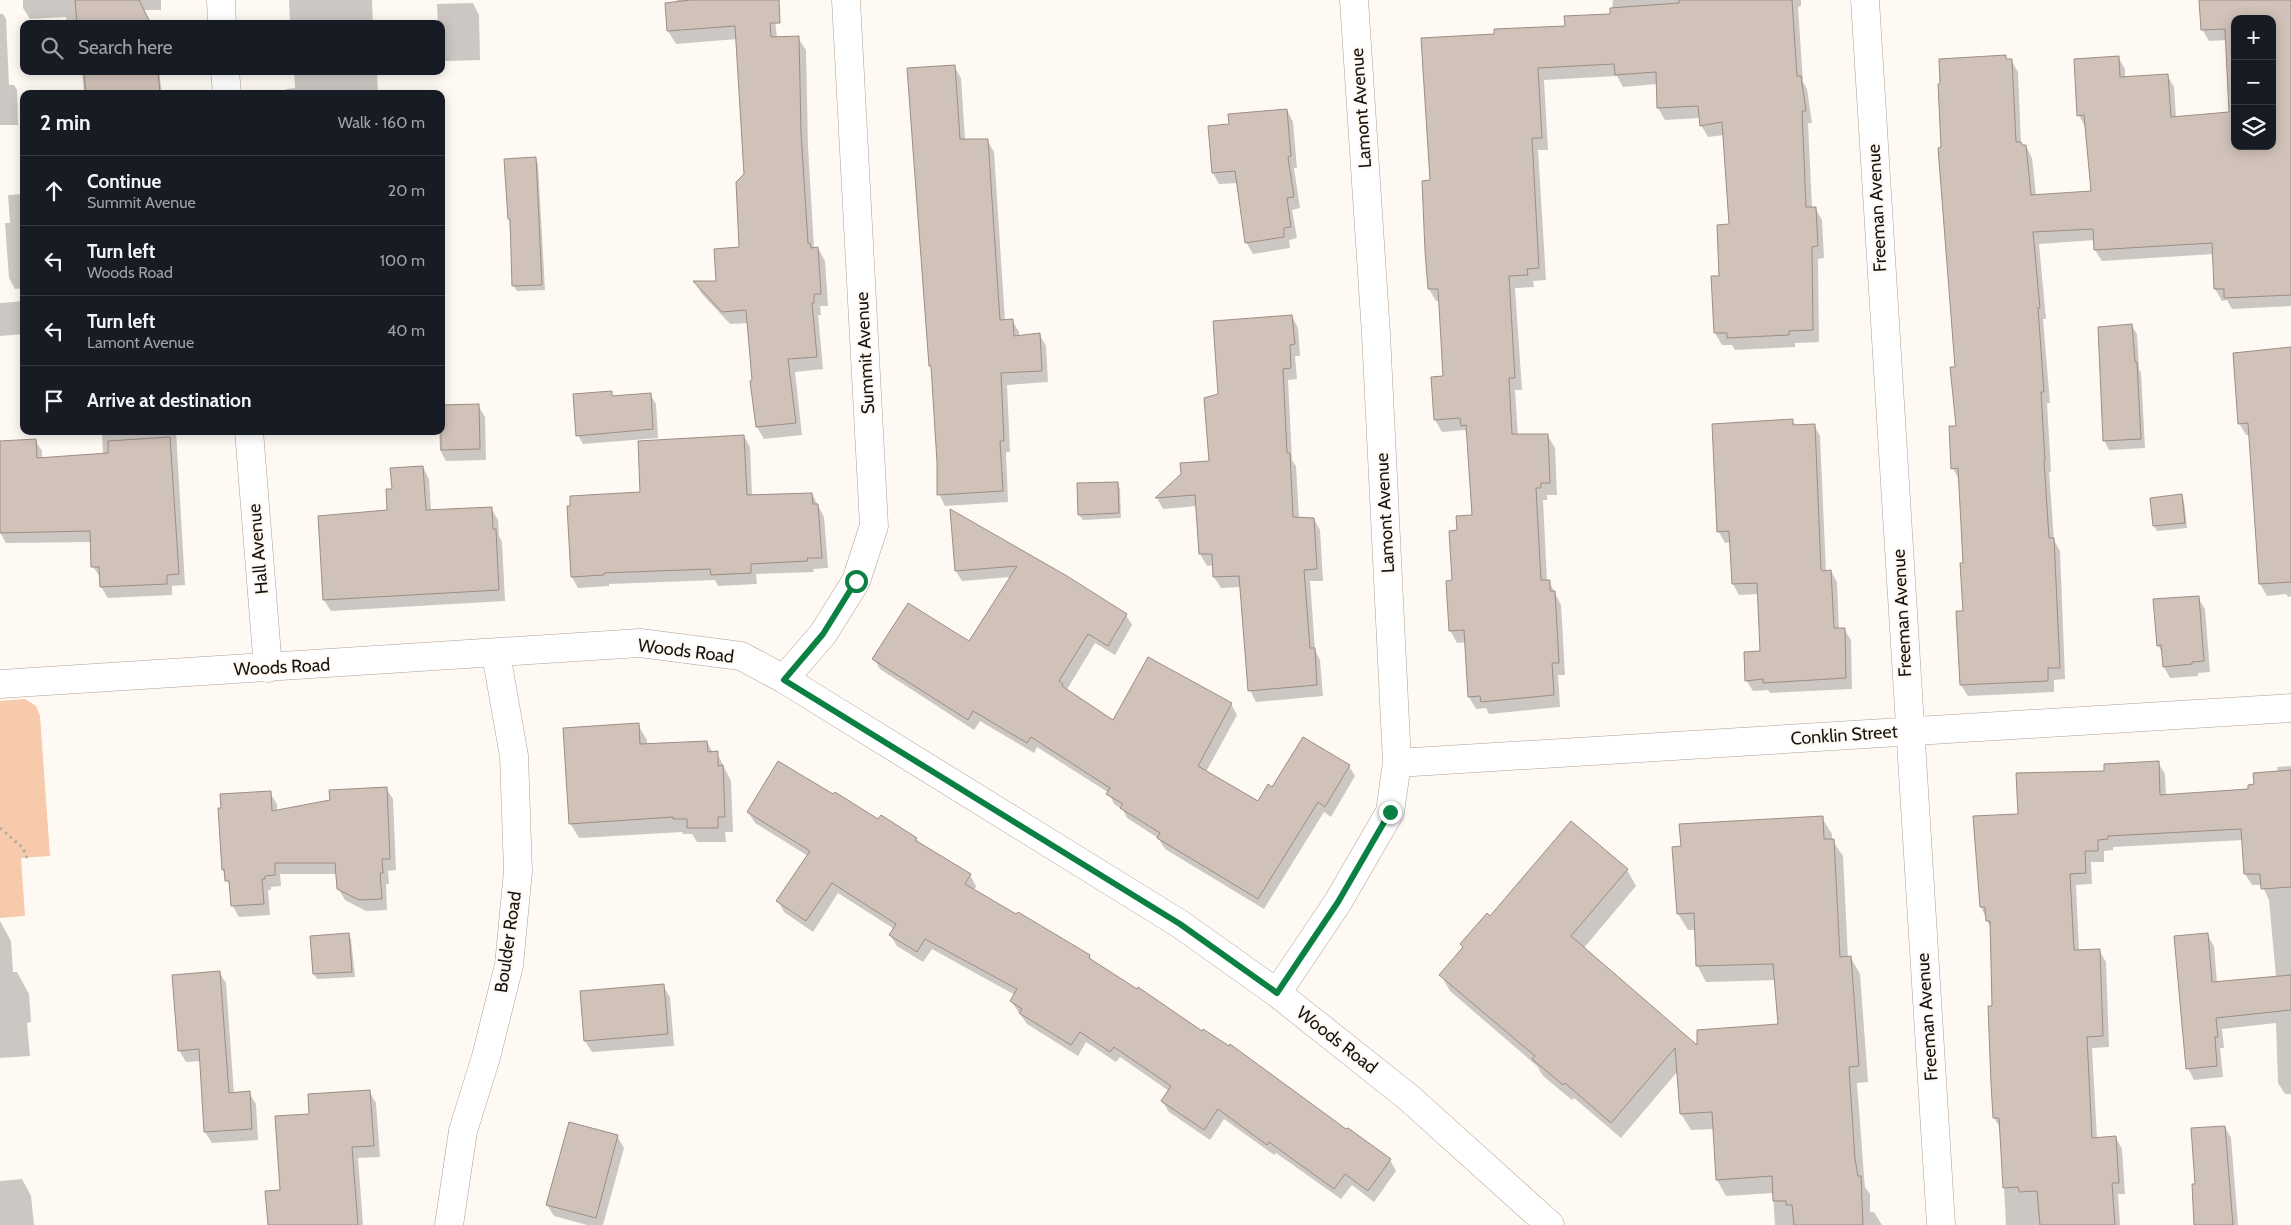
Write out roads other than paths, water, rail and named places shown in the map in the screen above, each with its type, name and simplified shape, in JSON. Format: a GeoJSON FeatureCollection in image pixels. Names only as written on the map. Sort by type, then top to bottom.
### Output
{"type":"FeatureCollection","features":[{"type":"Feature","properties":{"kind":"street"},"geometry":{"type":"LineString","coordinates":[[221,0],[222,20]]}},
{"type":"Feature","properties":{"kind":"street","name":"Summit Avenue"},"geometry":{"type":"LineString","coordinates":[[784,680],[823,634],[856,581],[874,526],[846,0]]}},
{"type":"Feature","properties":{"kind":"street","name":"Lamont Avenue"},"geometry":{"type":"LineString","coordinates":[[1277,993],[1338,902],[1390,812],[1397,763],[1376,334],[1354,0]]}},
{"type":"Feature","properties":{"kind":"street","name":"Freeman Avenue"},"geometry":{"type":"LineString","coordinates":[[1865,0],[1941,1225]]}},
{"type":"Feature","properties":{"kind":"street"},"geometry":{"type":"LineString","coordinates":[[225,75],[227,90]]}},
{"type":"Feature","properties":{"kind":"street","name":"Hall Avenue"},"geometry":{"type":"LineString","coordinates":[[249,435],[268,668]]}},
{"type":"Feature","properties":{"kind":"street","name":"Woods Road"},"geometry":{"type":"LineString","coordinates":[[0,684],[496,654],[640,643],[741,656],[784,680],[1180,924],[1277,993],[1408,1097],[1550,1225]]}},
{"type":"Feature","properties":{"kind":"street","name":"Boulder Road"},"geometry":{"type":"LineString","coordinates":[[448,1225],[463,1131],[486,1057],[508,965],[518,871],[514,756],[496,654]]}},
{"type":"Feature","properties":{"kind":"street","name":"Conklin Street"},"geometry":{"type":"LineString","coordinates":[[1397,763],[2291,708]]}}]}
